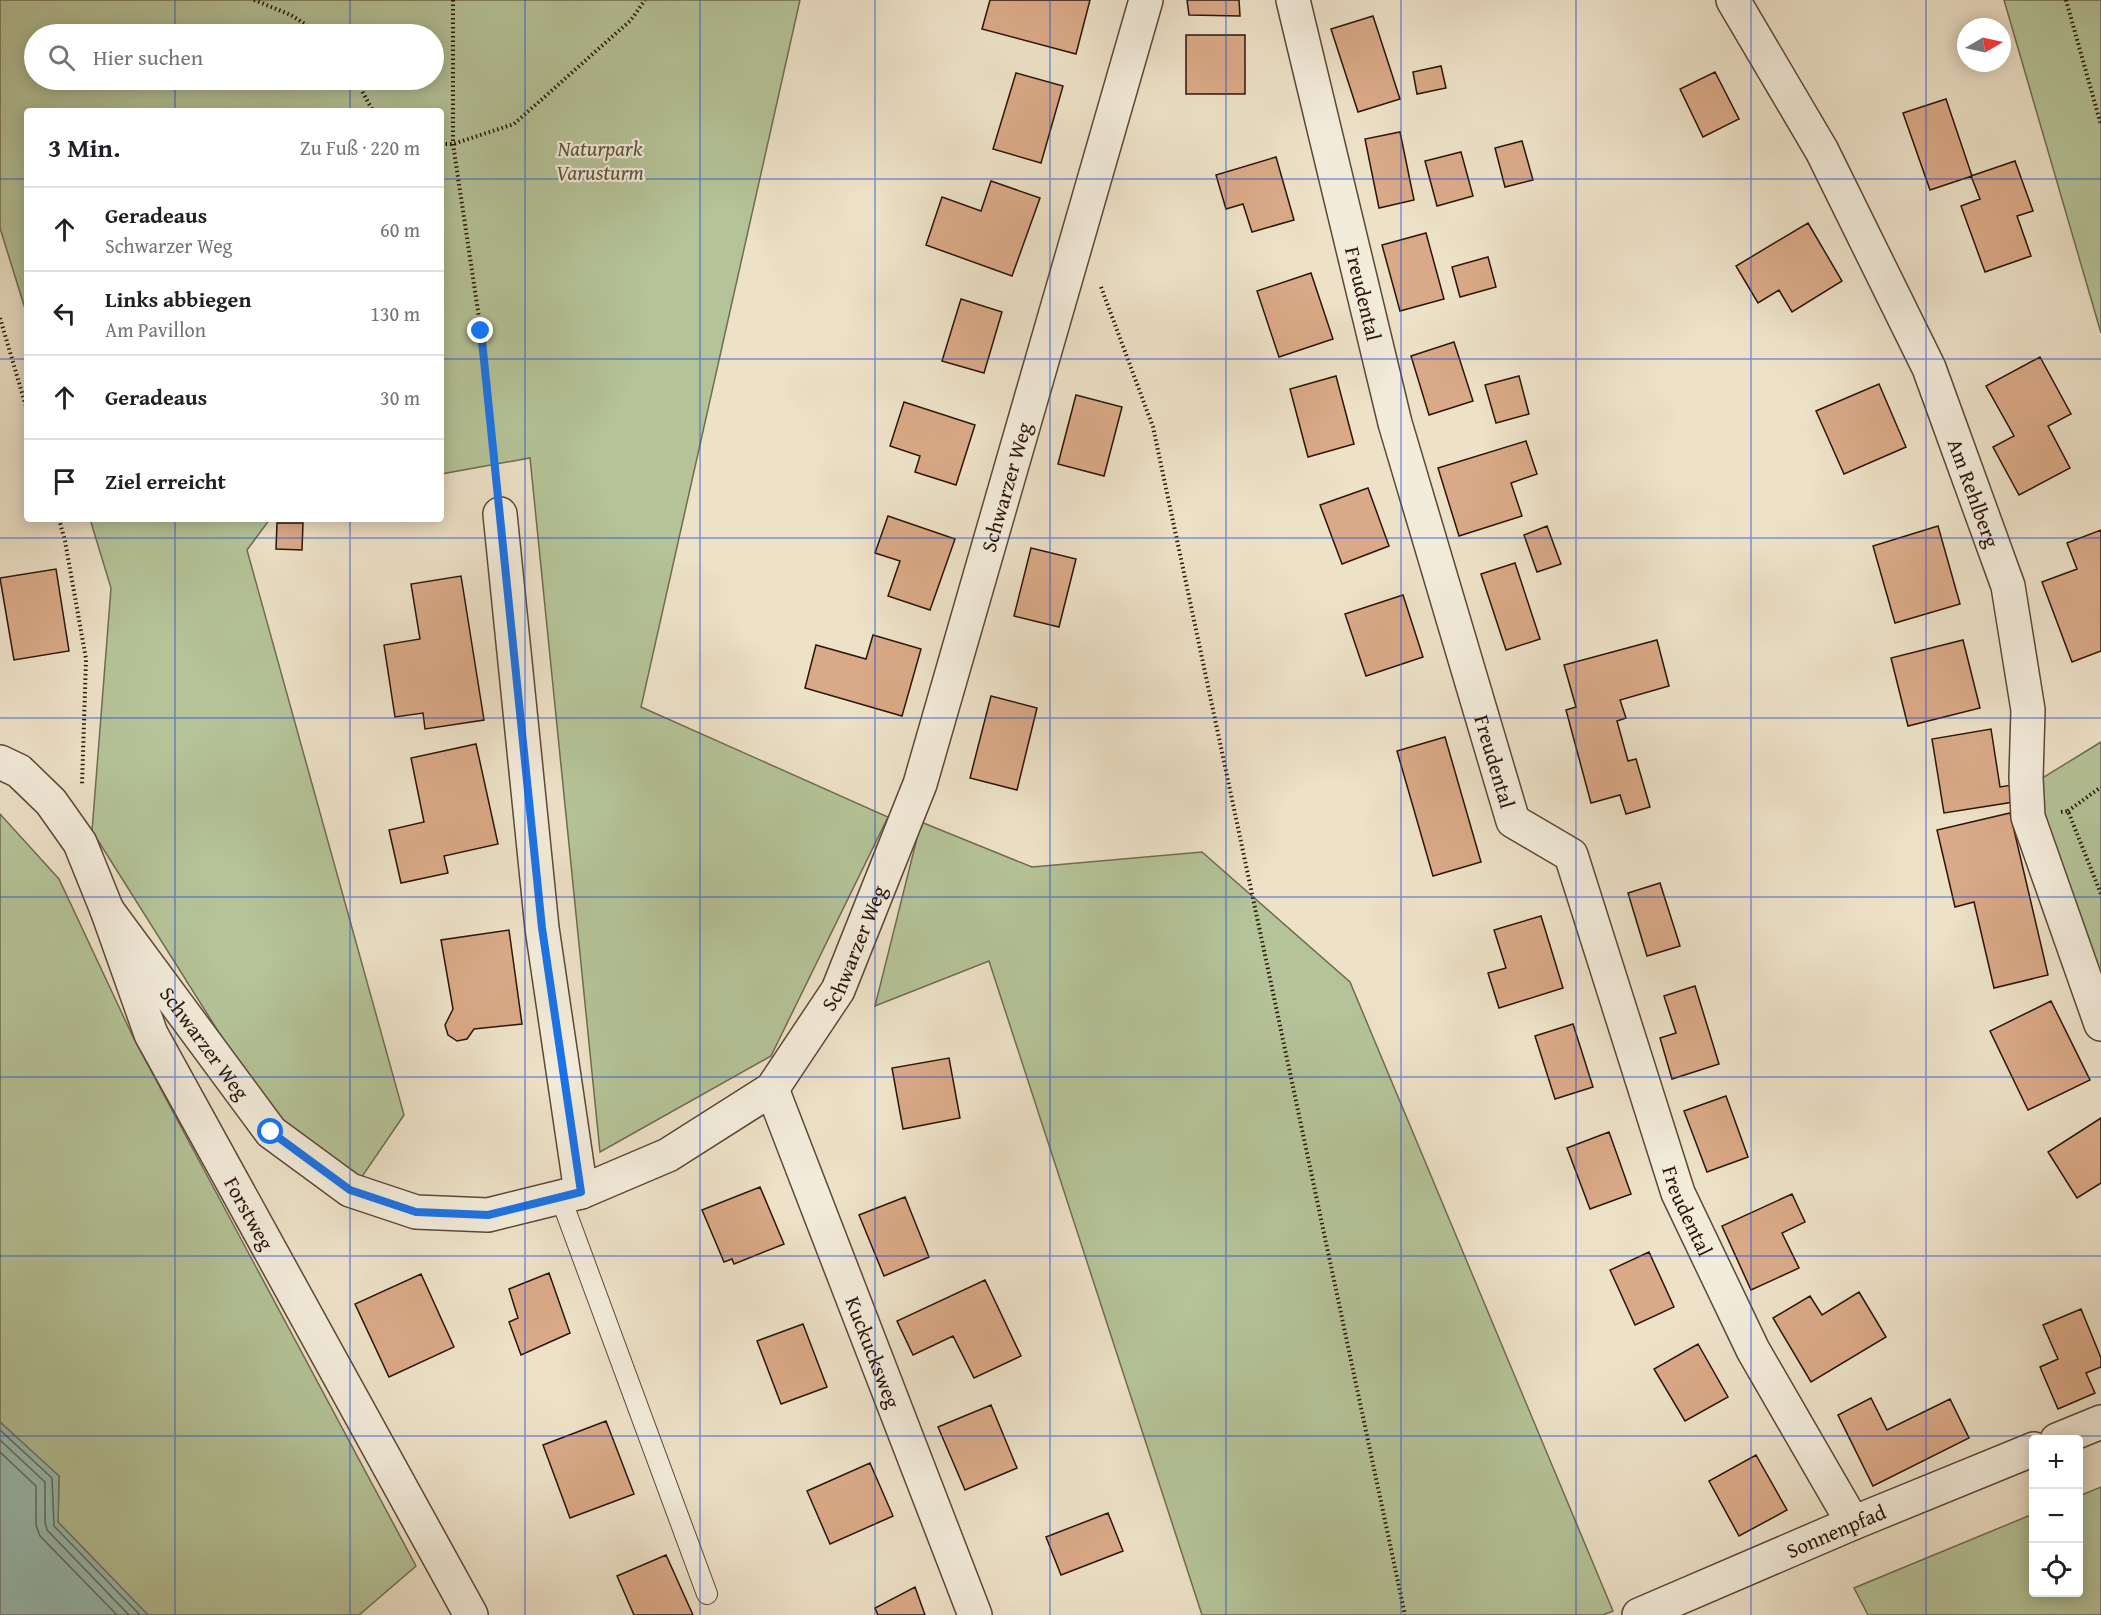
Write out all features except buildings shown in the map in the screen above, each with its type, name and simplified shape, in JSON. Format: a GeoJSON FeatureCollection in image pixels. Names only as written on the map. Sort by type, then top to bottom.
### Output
{"type":"FeatureCollection","features":[{"type":"Feature","properties":{"kind":"street","name":"Schwarzer Weg"},"geometry":{"type":"LineString","coordinates":[[107,910],[271,1132],[350,1190],[416,1212],[488,1215],[570,1194],[668,1155],[772,1089],[838,990],[920,784],[1146,0]]}},
{"type":"Feature","properties":{"kind":"street","name":"Freudental"},"geometry":{"type":"LineString","coordinates":[[1293,0],[1395,423],[1513,821],[1571,855],[1678,1193],[1753,1350],[1853,1523]]}},
{"type":"Feature","properties":{"kind":"street","name":"Am Rehlberg"},"geometry":{"type":"LineString","coordinates":[[1733,0],[1822,151],[1929,368],[2008,586],[2028,710],[2026,778],[2028,817],[2101,1024]]}},
{"type":"Feature","properties":{"kind":"street"},"geometry":{"type":"LineString","coordinates":[[500,514],[570,1194]]}},
{"type":"Feature","properties":{"kind":"street","name":"Forstweg"},"geometry":{"type":"LineString","coordinates":[[0,762],[19,771],[51,802],[80,843],[107,910],[151,1034],[471,1615]]}},
{"type":"Feature","properties":{"kind":"street","name":"Kuckucksweg"},"geometry":{"type":"LineString","coordinates":[[772,1089],[975,1615]]}},
{"type":"Feature","properties":{"kind":"street"},"geometry":{"type":"LineString","coordinates":[[2069,1435],[2101,1422]]}},
{"type":"Feature","properties":{"kind":"street","name":"Sonnenpfad"},"geometry":{"type":"LineString","coordinates":[[1639,1615],[1853,1523],[2029,1451]]}},
{"type":"Feature","properties":{"kind":"lane"},"geometry":{"type":"LineString","coordinates":[[570,1194],[707,1593]]}},
{"type":"Feature","properties":{"kind":"path"},"geometry":{"type":"LineString","coordinates":[[254,0],[291,15],[305,24]]}},
{"type":"Feature","properties":{"kind":"path"},"geometry":{"type":"LineString","coordinates":[[453,0],[453,144],[481,331],[500,514]]}},
{"type":"Feature","properties":{"kind":"path"},"geometry":{"type":"LineString","coordinates":[[444,144],[453,144],[514,124],[631,20],[645,0]]}},
{"type":"Feature","properties":{"kind":"path"},"geometry":{"type":"LineString","coordinates":[[2066,0],[2101,125]]}},
{"type":"Feature","properties":{"kind":"path"},"geometry":{"type":"LineString","coordinates":[[361,90],[371,108]]}},
{"type":"Feature","properties":{"kind":"path"},"geometry":{"type":"LineString","coordinates":[[1100,285],[1153,427],[1405,1615]]}},
{"type":"Feature","properties":{"kind":"path"},"geometry":{"type":"LineString","coordinates":[[0,318],[24,400]]}},
{"type":"Feature","properties":{"kind":"path"},"geometry":{"type":"LineString","coordinates":[[60,522],[86,659],[82,785]]}},
{"type":"Feature","properties":{"kind":"path"},"geometry":{"type":"LineString","coordinates":[[2068,811],[2101,787]]}},
{"type":"Feature","properties":{"kind":"green space","name":"Naturpark Varusturm"},"geometry":{"type":"Polygon","coordinates":[[[0,0],[800,0],[641,707],[888,817],[771,1056],[600,1152],[530,458],[444,473],[444,108],[24,108],[24,305],[0,228],[0,0]]]}},
{"type":"Feature","properties":{"kind":"green space"},"geometry":{"type":"Polygon","coordinates":[[[2004,0],[2101,0],[2101,333],[2011,18],[2004,0]]]}},
{"type":"Feature","properties":{"kind":"green space"},"geometry":{"type":"Polygon","coordinates":[[[91,522],[268,522],[247,550],[404,1115],[359,1181],[276,1123],[92,831],[111,588],[91,522]]]}},
{"type":"Feature","properties":{"kind":"green space"},"geometry":{"type":"Polygon","coordinates":[[[2101,742],[2101,1020],[2031,785],[2101,742]]]}},
{"type":"Feature","properties":{"kind":"green space"},"geometry":{"type":"Polygon","coordinates":[[[0,814],[59,879],[134,1039],[416,1566],[359,1615],[148,1615],[58,1522],[59,1476],[0,1422],[0,814]]]}},
{"type":"Feature","properties":{"kind":"green space"},"geometry":{"type":"Polygon","coordinates":[[[921,822],[1032,867],[1202,852],[1350,982],[1613,1611],[1603,1615],[1202,1615],[989,961],[875,1006],[921,822]]]}},
{"type":"Feature","properties":{"kind":"green space"},"geometry":{"type":"Polygon","coordinates":[[[2101,1487],[2101,1615],[1868,1615],[1854,1588],[2029,1516],[2029,1597],[2083,1597],[2083,1494],[2101,1487]]]}},
{"type":"Feature","properties":{"kind":"water"},"geometry":{"type":"Polygon","coordinates":[[[0,1422],[59,1476],[58,1522],[148,1615],[0,1615],[0,1422]]]}},
{"type":"Feature","properties":{"kind":"route"},"geometry":{"type":"LineString","coordinates":[[271,1132],[350,1190],[416,1212],[488,1215],[581,1192],[542,928],[481,331]]}}]}
